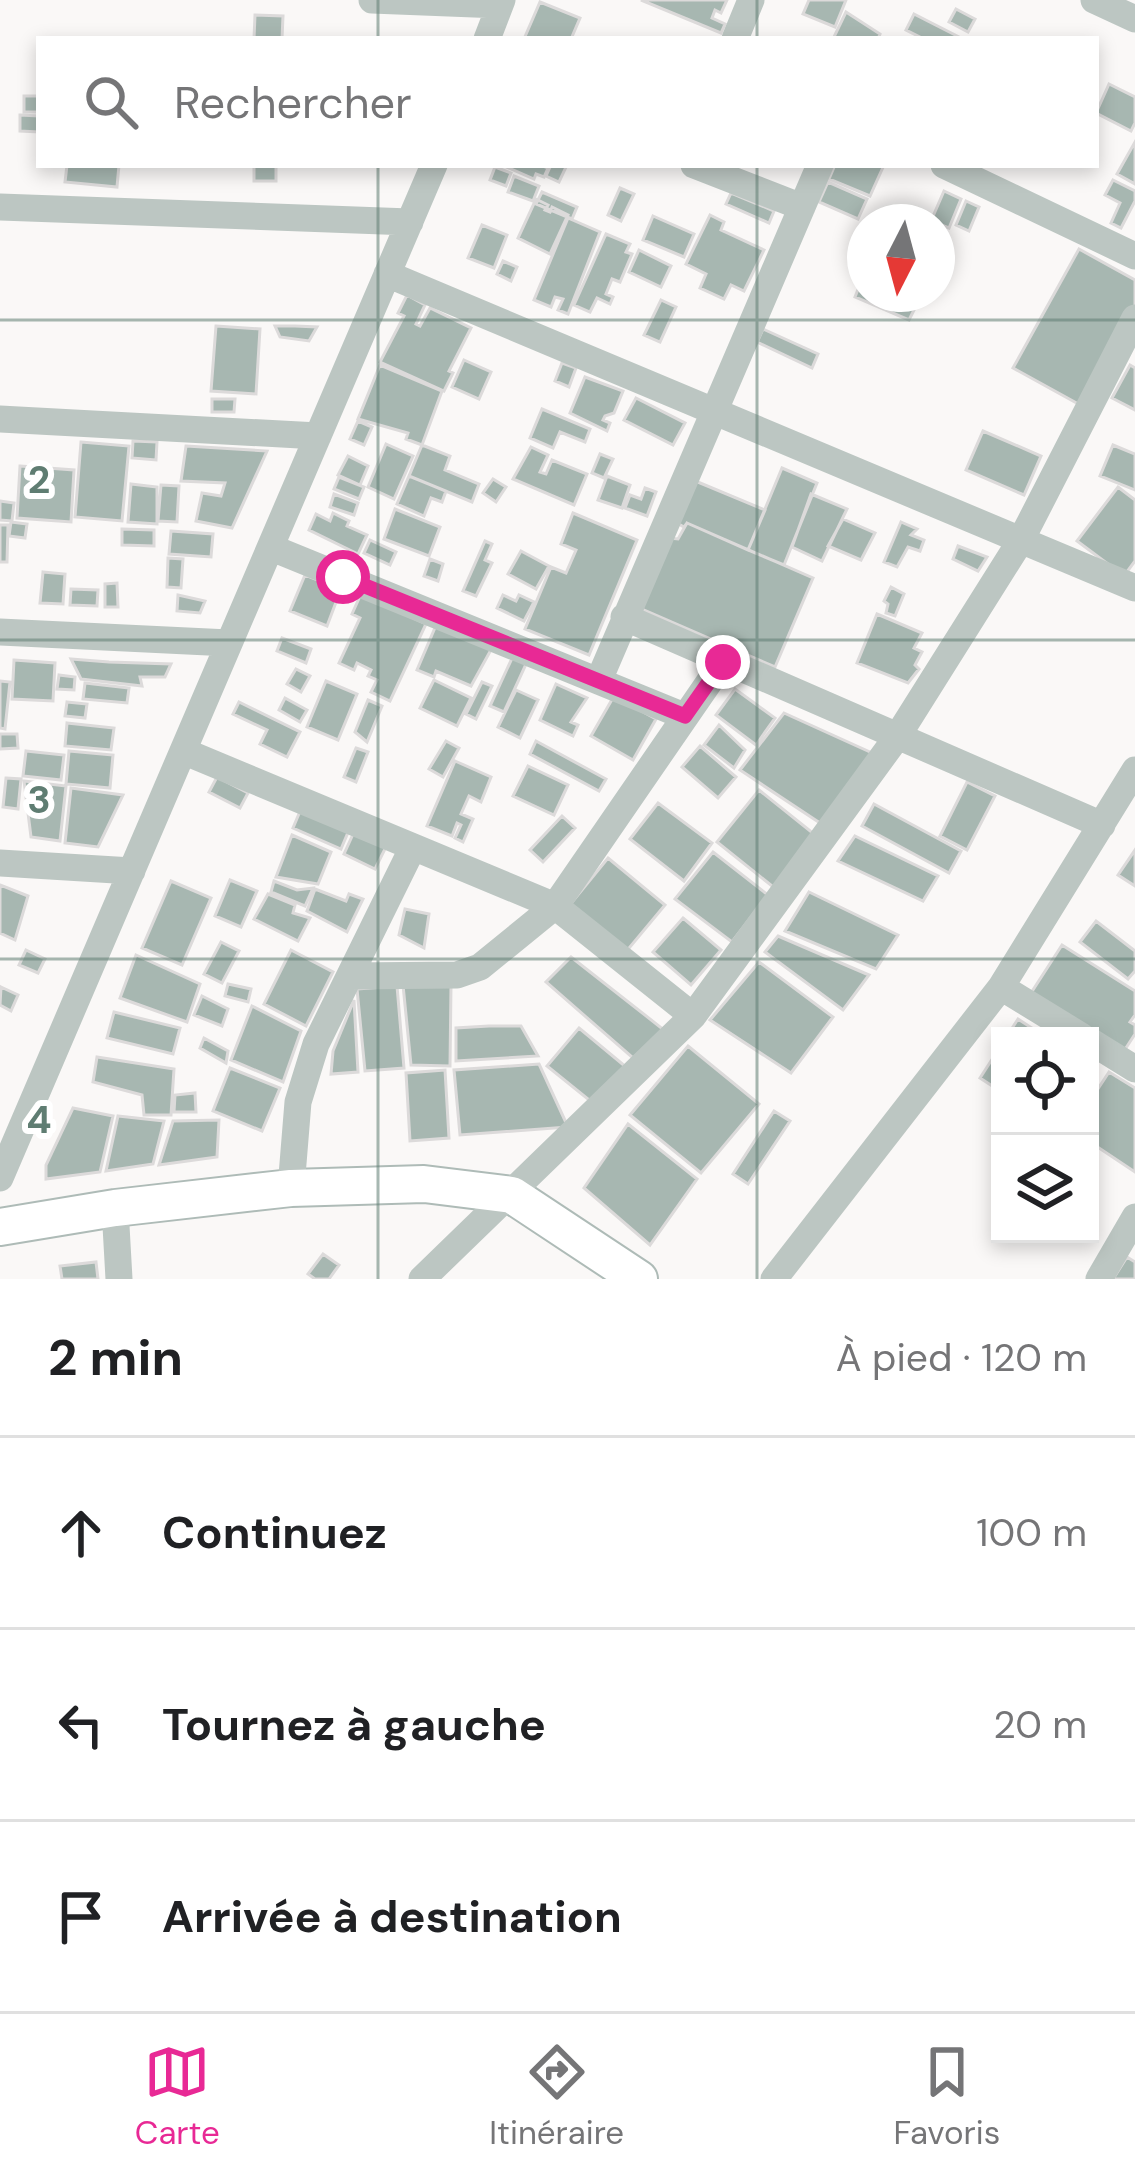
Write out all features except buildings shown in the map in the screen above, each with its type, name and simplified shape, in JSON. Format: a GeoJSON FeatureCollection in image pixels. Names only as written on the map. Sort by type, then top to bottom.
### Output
{"type":"FeatureCollection","features":[{"type":"Feature","properties":{"kind":"street"},"geometry":{"type":"LineString","coordinates":[[372,0],[501,3],[488,36]]}},
{"type":"Feature","properties":{"kind":"street"},"geometry":{"type":"LineString","coordinates":[[736,36],[751,0]]}},
{"type":"Feature","properties":{"kind":"street"},"geometry":{"type":"LineString","coordinates":[[1094,0],[1135,19]]}},
{"type":"Feature","properties":{"kind":"street"},"geometry":{"type":"LineString","coordinates":[[0,1178],[433,168]]}},
{"type":"Feature","properties":{"kind":"street"},"geometry":{"type":"LineString","coordinates":[[702,168],[802,207]]}},
{"type":"Feature","properties":{"kind":"street"},"geometry":{"type":"LineString","coordinates":[[599,680],[819,168]]}},
{"type":"Feature","properties":{"kind":"street"},"geometry":{"type":"LineString","coordinates":[[950,168],[1135,256]]}},
{"type":"Feature","properties":{"kind":"street"},"geometry":{"type":"LineString","coordinates":[[0,207],[410,222]]}},
{"type":"Feature","properties":{"kind":"street"},"geometry":{"type":"LineString","coordinates":[[387,274],[1135,588]]}},
{"type":"Feature","properties":{"kind":"street"},"geometry":{"type":"LineString","coordinates":[[422,1279],[693,1016],[897,737],[1021,540],[1135,318]]}},
{"type":"Feature","properties":{"kind":"street"},"geometry":{"type":"LineString","coordinates":[[0,419],[318,436]]}},
{"type":"Feature","properties":{"kind":"street"},"geometry":{"type":"LineString","coordinates":[[272,548],[685,716]]}},
{"type":"Feature","properties":{"kind":"street"},"geometry":{"type":"LineString","coordinates":[[625,617],[1102,825]]}},
{"type":"Feature","properties":{"kind":"street"},"geometry":{"type":"LineString","coordinates":[[0,632],[229,643]]}},
{"type":"Feature","properties":{"kind":"street"},"geometry":{"type":"LineString","coordinates":[[350,976],[457,975],[480,968],[555,906],[723,662]]}},
{"type":"Feature","properties":{"kind":"street"},"geometry":{"type":"LineString","coordinates":[[183,751],[555,906],[693,1016]]}},
{"type":"Feature","properties":{"kind":"street"},"geometry":{"type":"LineString","coordinates":[[774,1279],[1001,987],[1102,825],[1126,804],[1135,770]]}},
{"type":"Feature","properties":{"kind":"street"},"geometry":{"type":"LineString","coordinates":[[291,1188],[298,1102],[316,1044],[413,847]]}},
{"type":"Feature","properties":{"kind":"street"},"geometry":{"type":"LineString","coordinates":[[0,863],[132,871]]}},
{"type":"Feature","properties":{"kind":"street"},"geometry":{"type":"LineString","coordinates":[[1001,987],[1066,1027]]}},
{"type":"Feature","properties":{"kind":"street"},"geometry":{"type":"LineString","coordinates":[[1099,1047],[1135,1069]]}},
{"type":"Feature","properties":{"kind":"street"},"geometry":{"type":"LineString","coordinates":[[0,1227],[291,1188],[424,1184],[512,1195],[639,1279]]}},
{"type":"Feature","properties":{"kind":"street"},"geometry":{"type":"LineString","coordinates":[[115,1208],[119,1279]]}},
{"type":"Feature","properties":{"kind":"street"},"geometry":{"type":"LineString","coordinates":[[1099,1279],[1135,1217]]}},
{"type":"Feature","properties":{"kind":"route"},"geometry":{"type":"LineString","coordinates":[[343,577],[685,716],[723,662]]}}]}
